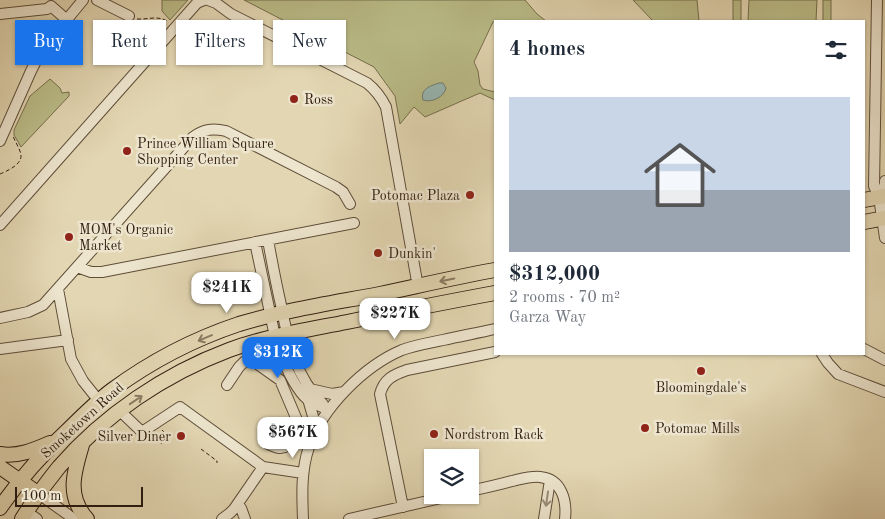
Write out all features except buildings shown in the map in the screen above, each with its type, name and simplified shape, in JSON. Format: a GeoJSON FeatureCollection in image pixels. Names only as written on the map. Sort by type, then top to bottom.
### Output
{"type":"FeatureCollection","features":[{"type":"Feature","properties":{"kind":"main road"},"geometry":{"type":"LineString","coordinates":[[865,200],[882,197]]}},
{"type":"Feature","properties":{"kind":"main road"},"geometry":{"type":"LineString","coordinates":[[865,222],[883,218]]}},
{"type":"Feature","properties":{"kind":"main road","name":"Smoketown Road"},"geometry":{"type":"LineString","coordinates":[[2,499],[56,441],[99,401],[134,374],[188,345],[231,327],[276,314],[494,270]]}},
{"type":"Feature","properties":{"kind":"main road","name":"Smoketown Road"},"geometry":{"type":"LineString","coordinates":[[29,517],[39,494],[82,443],[120,411],[154,387],[201,362],[236,348],[281,335],[494,293]]}},
{"type":"Feature","properties":{"kind":"main road"},"geometry":{"type":"LineString","coordinates":[[0,454],[16,455],[56,441]]}},
{"type":"Feature","properties":{"kind":"main road"},"geometry":{"type":"LineString","coordinates":[[82,443],[73,481],[77,505],[87,519]]}},
{"type":"Feature","properties":{"kind":"main road"},"geometry":{"type":"LineString","coordinates":[[0,467],[39,494]]}},
{"type":"Feature","properties":{"kind":"main road"},"geometry":{"type":"LineString","coordinates":[[2,499],[29,517]]}},
{"type":"Feature","properties":{"kind":"street"},"geometry":{"type":"LineString","coordinates":[[0,14],[47,9],[53,3],[66,20],[83,0]]}},
{"type":"Feature","properties":{"kind":"street"},"geometry":{"type":"LineString","coordinates":[[97,0],[130,16]]}},
{"type":"Feature","properties":{"kind":"street"},"geometry":{"type":"LineString","coordinates":[[0,224],[197,3],[204,0]]}},
{"type":"Feature","properties":{"kind":"street"},"geometry":{"type":"LineString","coordinates":[[208,0],[216,3],[231,14],[367,83],[377,92],[386,107],[418,287]]}},
{"type":"Feature","properties":{"kind":"street"},"geometry":{"type":"LineString","coordinates":[[877,0],[881,14],[874,186],[882,197]]}},
{"type":"Feature","properties":{"kind":"street"},"geometry":{"type":"LineString","coordinates":[[883,0],[885,6]]}},
{"type":"Feature","properties":{"kind":"street"},"geometry":{"type":"LineString","coordinates":[[0,141],[33,65]]}},
{"type":"Feature","properties":{"kind":"street"},"geometry":{"type":"LineString","coordinates":[[0,318],[35,310],[43,305],[199,132],[215,129],[226,131],[336,186],[343,192],[350,204]]}},
{"type":"Feature","properties":{"kind":"street"},"geometry":{"type":"LineString","coordinates":[[885,181],[882,197],[885,238]]}},
{"type":"Feature","properties":{"kind":"street"},"geometry":{"type":"LineString","coordinates":[[77,267],[91,272],[102,272],[354,223]]}},
{"type":"Feature","properties":{"kind":"street"},"geometry":{"type":"LineString","coordinates":[[268,240],[276,314]]}},
{"type":"Feature","properties":{"kind":"street"},"geometry":{"type":"LineString","coordinates":[[255,242],[281,335],[277,346],[295,383],[329,410]]}},
{"type":"Feature","properties":{"kind":"street"},"geometry":{"type":"LineString","coordinates":[[58,289],[71,358],[77,372],[99,401]]}},
{"type":"Feature","properties":{"kind":"street"},"geometry":{"type":"LineString","coordinates":[[303,519],[303,473],[308,448],[329,410],[344,392],[376,365],[402,350],[494,329]]}},
{"type":"Feature","properties":{"kind":"street"},"geometry":{"type":"LineString","coordinates":[[0,349],[68,340]]}},
{"type":"Feature","properties":{"kind":"street"},"geometry":{"type":"LineString","coordinates":[[865,349],[884,358]]}},
{"type":"Feature","properties":{"kind":"street"},"geometry":{"type":"LineString","coordinates":[[403,507],[380,394],[382,387],[386,381],[396,374],[407,370],[494,352]]}},
{"type":"Feature","properties":{"kind":"street"},"geometry":{"type":"LineString","coordinates":[[823,355],[838,374],[885,392]]}},
{"type":"Feature","properties":{"kind":"street"},"geometry":{"type":"LineString","coordinates":[[227,385],[239,367],[244,362],[250,361],[256,363],[280,380],[298,426],[287,446],[279,448],[268,444]]}},
{"type":"Feature","properties":{"kind":"street"},"geometry":{"type":"LineString","coordinates":[[309,394],[344,392]]}},
{"type":"Feature","properties":{"kind":"street"},"geometry":{"type":"LineString","coordinates":[[309,394],[315,428],[313,438]]}},
{"type":"Feature","properties":{"kind":"street"},"geometry":{"type":"LineString","coordinates":[[120,411],[142,432],[180,407],[263,467],[303,473]]}},
{"type":"Feature","properties":{"kind":"street"},"geometry":{"type":"LineString","coordinates":[[222,519],[236,506],[263,467]]}},
{"type":"Feature","properties":{"kind":"street"},"geometry":{"type":"LineString","coordinates":[[479,489],[532,477],[550,480],[560,489],[566,504],[565,519]]}},
{"type":"Feature","properties":{"kind":"street"},"geometry":{"type":"LineString","coordinates":[[544,519],[550,480]]}},
{"type":"Feature","properties":{"kind":"street"},"geometry":{"type":"LineString","coordinates":[[39,494],[74,519]]}},
{"type":"Feature","properties":{"kind":"street"},"geometry":{"type":"LineString","coordinates":[[349,519],[424,502]]}},
{"type":"Feature","properties":{"kind":"street"},"geometry":{"type":"LineString","coordinates":[[236,506],[241,508],[245,519]]}},
{"type":"Feature","properties":{"kind":"path"},"geometry":{"type":"LineString","coordinates":[[130,16],[140,20],[164,19],[175,28]]}},
{"type":"Feature","properties":{"kind":"path"},"geometry":{"type":"LineString","coordinates":[[0,174],[11,169],[21,157],[11,134]]}},
{"type":"Feature","properties":{"kind":"path"},"geometry":{"type":"LineString","coordinates":[[159,428],[164,432],[164,440]]}},
{"type":"Feature","properties":{"kind":"path"},"geometry":{"type":"LineString","coordinates":[[161,444],[167,436]]}},
{"type":"Feature","properties":{"kind":"path"},"geometry":{"type":"LineString","coordinates":[[201,449],[216,460],[217,463]]}},
{"type":"Feature","properties":{"kind":"green space"},"geometry":{"type":"Polygon","coordinates":[[[162,0],[188,0],[170,20],[162,11],[162,0]]]}},
{"type":"Feature","properties":{"kind":"green space"},"geometry":{"type":"Polygon","coordinates":[[[244,0],[525,0],[545,20],[494,20],[474,62],[478,71],[480,85],[483,89],[494,92],[494,100],[480,93],[425,117],[414,107],[400,124],[395,96],[374,67],[346,53],[346,20],[283,20],[244,0]]]}},
{"type":"Feature","properties":{"kind":"green space"},"geometry":{"type":"Polygon","coordinates":[[[633,0],[697,0],[699,20],[652,20],[633,0]]]}},
{"type":"Feature","properties":{"kind":"green space"},"geometry":{"type":"Polygon","coordinates":[[[733,0],[741,0],[741,20],[733,20],[733,0]]]}},
{"type":"Feature","properties":{"kind":"green space"},"geometry":{"type":"Polygon","coordinates":[[[749,0],[817,0],[816,20],[748,20],[749,0]]]}},
{"type":"Feature","properties":{"kind":"green space"},"geometry":{"type":"Polygon","coordinates":[[[823,0],[831,0],[831,20],[823,20],[823,0]]]}},
{"type":"Feature","properties":{"kind":"green space"},"geometry":{"type":"Polygon","coordinates":[[[50,79],[60,88],[62,93],[69,92],[69,96],[21,147],[14,135],[14,130],[30,96],[50,79]]]}},
{"type":"Feature","properties":{"kind":"water"},"geometry":{"type":"Polygon","coordinates":[[[439,83],[443,83],[446,88],[443,94],[434,100],[423,100],[424,91],[439,83]]]}},
{"type":"Feature","properties":{"kind":"place","name":"Ross"},"geometry":{"type":"Point","coordinates":[294,99]}},
{"type":"Feature","properties":{"kind":"place","name":"Prince William Square Shopping Center"},"geometry":{"type":"Point","coordinates":[127,151]}},
{"type":"Feature","properties":{"kind":"place","name":"Potomac Plaza"},"geometry":{"type":"Point","coordinates":[470,195]}},
{"type":"Feature","properties":{"kind":"place","name":"MOM's Organic Market"},"geometry":{"type":"Point","coordinates":[69,237]}},
{"type":"Feature","properties":{"kind":"place","name":"Dunkin'"},"geometry":{"type":"Point","coordinates":[378,253]}},
{"type":"Feature","properties":{"kind":"place","name":"Bloomingdale's"},"geometry":{"type":"Point","coordinates":[701,371]}},
{"type":"Feature","properties":{"kind":"place","name":"Potomac Mills"},"geometry":{"type":"Point","coordinates":[645,428]}},
{"type":"Feature","properties":{"kind":"place","name":"Nordstrom Rack"},"geometry":{"type":"Point","coordinates":[434,434]}},
{"type":"Feature","properties":{"kind":"place","name":"Silver Diner"},"geometry":{"type":"Point","coordinates":[181,436]}}]}
